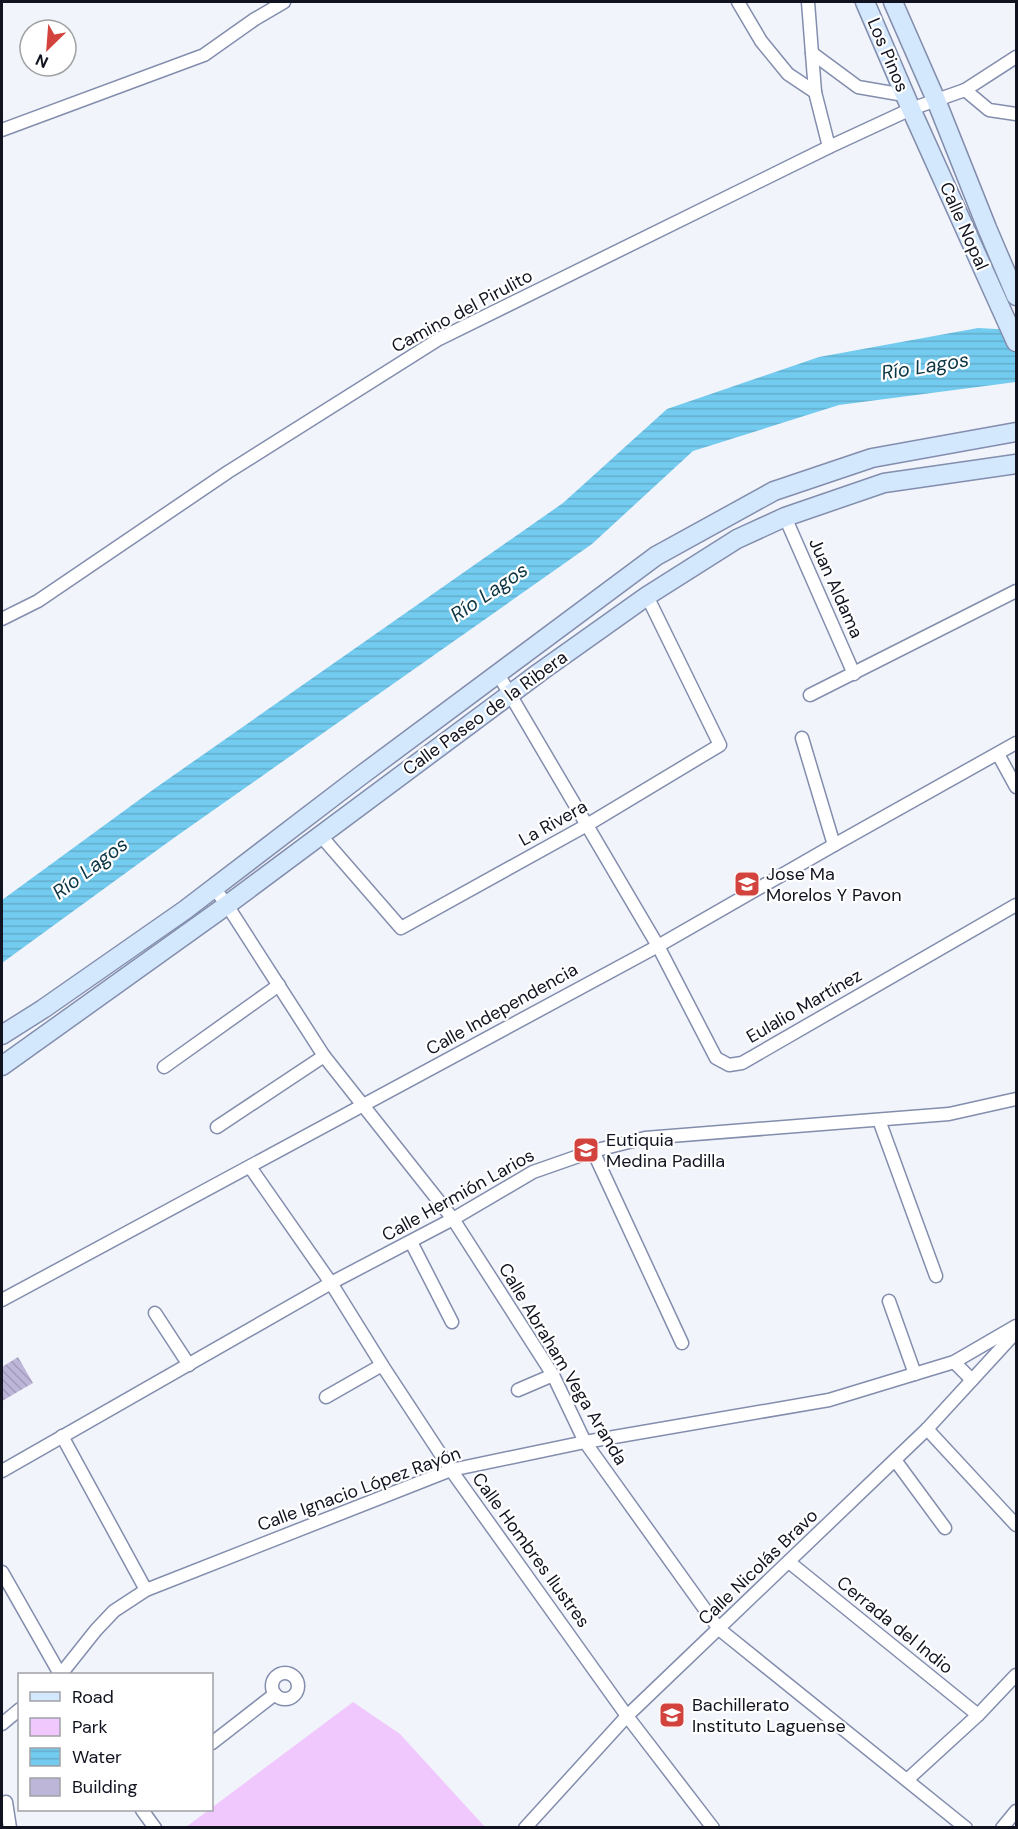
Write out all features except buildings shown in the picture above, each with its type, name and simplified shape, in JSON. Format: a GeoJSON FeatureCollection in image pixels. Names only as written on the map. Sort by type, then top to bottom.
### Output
{"type":"FeatureCollection","features":[{"type":"Feature","properties":{"kind":"street"},"geometry":{"type":"LineString","coordinates":[[2,130],[204,55],[255,19],[285,2]]}},
{"type":"Feature","properties":{"kind":"street"},"geometry":{"type":"LineString","coordinates":[[738,2],[761,41],[788,74],[815,92]]}},
{"type":"Feature","properties":{"kind":"street"},"geometry":{"type":"LineString","coordinates":[[808,2],[815,92],[829,147]]}},
{"type":"Feature","properties":{"kind":"street","name":"Los Pinos"},"geometry":{"type":"LineString","coordinates":[[865,2],[908,102]]}},
{"type":"Feature","properties":{"kind":"street","name":"Los Pinos"},"geometry":{"type":"LineString","coordinates":[[893,2],[936,100]]}},
{"type":"Feature","properties":{"kind":"street"},"geometry":{"type":"LineString","coordinates":[[812,52],[858,87],[908,102]]}},
{"type":"Feature","properties":{"kind":"street","name":"Camino del Pirulito"},"geometry":{"type":"LineString","coordinates":[[2,619],[38,601],[228,472],[439,339],[829,147],[908,102],[936,100],[965,90],[1017,57]]}},
{"type":"Feature","properties":{"kind":"street"},"geometry":{"type":"LineString","coordinates":[[965,90],[989,110],[1017,114]]}},
{"type":"Feature","properties":{"kind":"street","name":"Calle Nopal"},"geometry":{"type":"LineString","coordinates":[[936,100],[1017,296]]}},
{"type":"Feature","properties":{"kind":"street","name":"Calle Nopal"},"geometry":{"type":"LineString","coordinates":[[908,102],[1017,342]]}},
{"type":"Feature","properties":{"kind":"street","name":"Calle Paseo de la Ribera"},"geometry":{"type":"LineString","coordinates":[[2,1035],[185,910],[656,556],[774,491],[872,458],[1017,432]]}},
{"type":"Feature","properties":{"kind":"street","name":"Calle Paseo de la Ribera"},"geometry":{"type":"LineString","coordinates":[[2,1066],[228,905],[450,738],[647,596],[737,539],[785,517],[884,483],[1017,464]]}},
{"type":"Feature","properties":{"kind":"street","name":"Juan Aldama"},"geometry":{"type":"LineString","coordinates":[[785,517],[854,674]]}},
{"type":"Feature","properties":{"kind":"street"},"geometry":{"type":"LineString","coordinates":[[810,695],[1017,591]]}},
{"type":"Feature","properties":{"kind":"street","name":"La Rivera"},"geometry":{"type":"LineString","coordinates":[[321,836],[401,928],[587,825],[720,745],[647,596]]}},
{"type":"Feature","properties":{"kind":"street"},"geometry":{"type":"LineString","coordinates":[[498,674],[658,946]]}},
{"type":"Feature","properties":{"kind":"street"},"geometry":{"type":"LineString","coordinates":[[802,738],[834,845]]}},
{"type":"Feature","properties":{"kind":"street","name":"Calle Independencia"},"geometry":{"type":"LineString","coordinates":[[2,1300],[658,946],[1017,743]]}},
{"type":"Feature","properties":{"kind":"street"},"geometry":{"type":"LineString","coordinates":[[998,754],[1017,787]]}},
{"type":"Feature","properties":{"kind":"street","name":"Calle Abraham Vega Aranda"},"geometry":{"type":"LineString","coordinates":[[214,888],[228,905],[324,1056],[453,1219],[553,1375],[585,1442],[719,1629],[966,1827]]}},
{"type":"Feature","properties":{"kind":"street","name":"Eulalio Martínez"},"geometry":{"type":"LineString","coordinates":[[658,946],[716,1058],[729,1065],[742,1062],[1017,905]]}},
{"type":"Feature","properties":{"kind":"street"},"geometry":{"type":"LineString","coordinates":[[164,1067],[279,985]]}},
{"type":"Feature","properties":{"kind":"street"},"geometry":{"type":"LineString","coordinates":[[217,1126],[324,1056]]}},
{"type":"Feature","properties":{"kind":"street","name":"Calle Hermión Larios"},"geometry":{"type":"LineString","coordinates":[[2,1471],[331,1283],[453,1219],[533,1172],[593,1150],[645,1138],[949,1114],[1017,1099]]}},
{"type":"Feature","properties":{"kind":"street"},"geometry":{"type":"LineString","coordinates":[[879,1120],[936,1276]]}},
{"type":"Feature","properties":{"kind":"street"},"geometry":{"type":"LineString","coordinates":[[593,1150],[682,1344]]}},
{"type":"Feature","properties":{"kind":"street","name":"Calle Hombres Ilustres"},"geometry":{"type":"LineString","coordinates":[[250,1167],[331,1283],[452,1470],[627,1716],[713,1827]]}},
{"type":"Feature","properties":{"kind":"street"},"geometry":{"type":"LineString","coordinates":[[411,1242],[452,1322]]}},
{"type":"Feature","properties":{"kind":"street"},"geometry":{"type":"LineString","coordinates":[[889,1301],[915,1374]]}},
{"type":"Feature","properties":{"kind":"street"},"geometry":{"type":"LineString","coordinates":[[155,1313],[189,1365]]}},
{"type":"Feature","properties":{"kind":"street","name":"Calle Ignacio López Rayón"},"geometry":{"type":"LineString","coordinates":[[62,1673],[114,1611],[146,1590],[452,1470],[585,1442],[829,1400],[954,1362],[1017,1326]]}},
{"type":"Feature","properties":{"kind":"street","name":"Calle Nicolás Bravo"},"geometry":{"type":"LineString","coordinates":[[525,1827],[627,1716],[927,1429],[1017,1332]]}},
{"type":"Feature","properties":{"kind":"street"},"geometry":{"type":"LineString","coordinates":[[954,1362],[972,1380]]}},
{"type":"Feature","properties":{"kind":"street"},"geometry":{"type":"LineString","coordinates":[[326,1397],[382,1365]]}},
{"type":"Feature","properties":{"kind":"street"},"geometry":{"type":"LineString","coordinates":[[518,1390],[553,1375]]}},
{"type":"Feature","properties":{"kind":"street"},"geometry":{"type":"LineString","coordinates":[[927,1429],[1017,1525]]}},
{"type":"Feature","properties":{"kind":"street"},"geometry":{"type":"LineString","coordinates":[[62,1436],[146,1590]]}},
{"type":"Feature","properties":{"kind":"street"},"geometry":{"type":"LineString","coordinates":[[895,1460],[945,1528]]}},
{"type":"Feature","properties":{"kind":"street","name":"Cerrada del Indio"},"geometry":{"type":"LineString","coordinates":[[789,1562],[978,1715]]}},
{"type":"Feature","properties":{"kind":"street"},"geometry":{"type":"LineString","coordinates":[[2,1572],[5,1587],[60,1673]]}},
{"type":"Feature","properties":{"kind":"street"},"geometry":{"type":"LineString","coordinates":[[907,1780],[978,1715],[1017,1675]]}},
{"type":"Feature","properties":{"kind":"street"},"geometry":{"type":"LineString","coordinates":[[213,1742],[275,1694]]}},
{"type":"Feature","properties":{"kind":"street"},"geometry":{"type":"LineString","coordinates":[[2,1724],[18,1711]]}},
{"type":"Feature","properties":{"kind":"street"},"geometry":{"type":"LineString","coordinates":[[6,1802],[10,1827]]}},
{"type":"Feature","properties":{"kind":"street"},"geometry":{"type":"LineString","coordinates":[[143,1811],[155,1827]]}},
{"type":"Feature","properties":{"kind":"street"},"geometry":{"type":"LineString","coordinates":[[1002,1827],[1017,1811]]}},
{"type":"Feature","properties":{"kind":"green space"},"geometry":{"type":"Polygon","coordinates":[[[353,1702],[400,1734],[485,1827],[186,1827],[207,1811],[213,1811],[213,1807],[353,1702]]]}},
{"type":"Feature","properties":{"kind":"water","name":"Río Lagos"},"geometry":{"type":"Polygon","coordinates":[[[978,328],[1016,330],[1016,382],[839,405],[693,451],[592,544],[171,840],[2,963],[2,900],[154,789],[563,503],[667,409],[819,357],[978,328]]]}},
{"type":"Feature","properties":{"kind":"place","name":"Jose Ma Morelos Y Pavon"},"geometry":{"type":"Point","coordinates":[747,884]}},
{"type":"Feature","properties":{"kind":"place","name":"Eutiquia Medina Padilla"},"geometry":{"type":"Point","coordinates":[586,1150]}},
{"type":"Feature","properties":{"kind":"place","name":"Bachillerato Instituto Laguense"},"geometry":{"type":"Point","coordinates":[672,1715]}}]}
